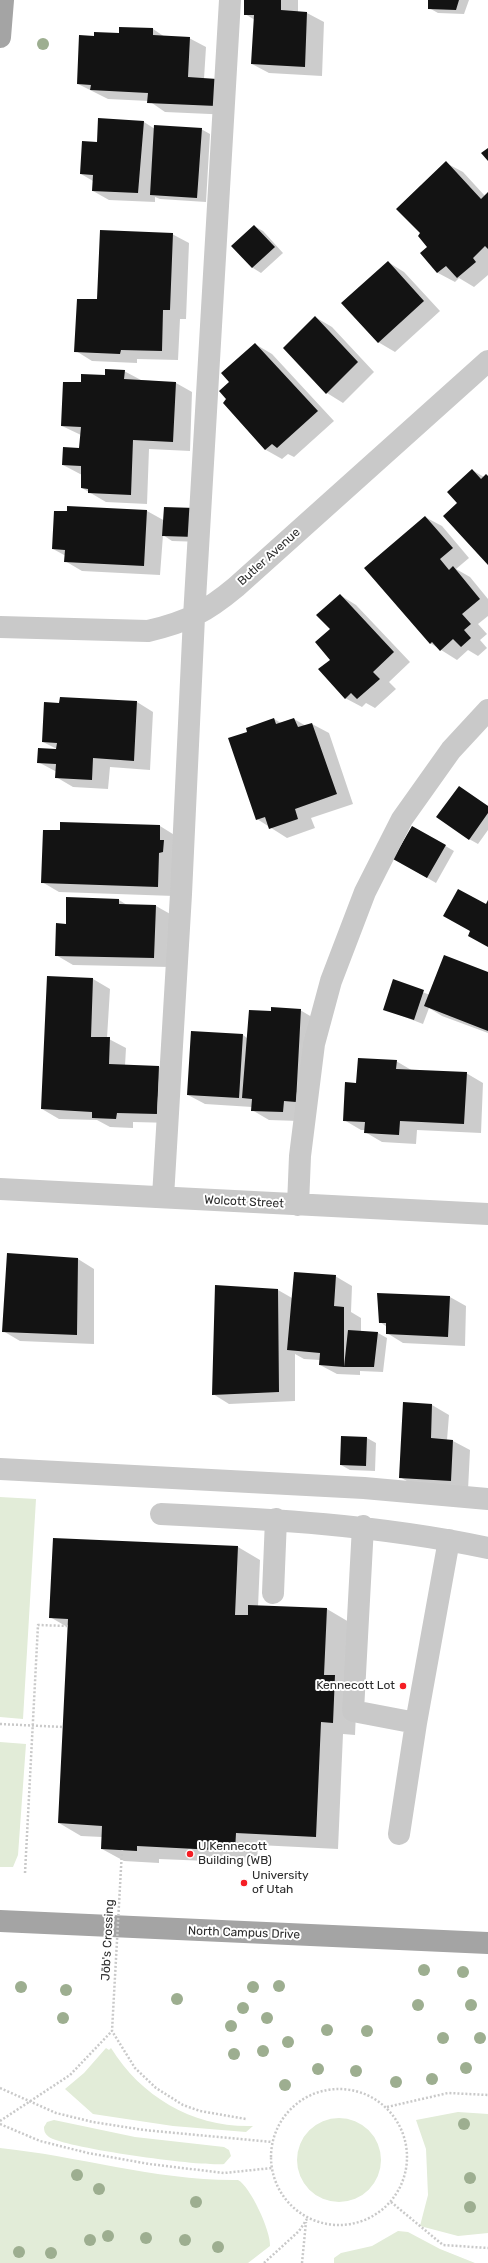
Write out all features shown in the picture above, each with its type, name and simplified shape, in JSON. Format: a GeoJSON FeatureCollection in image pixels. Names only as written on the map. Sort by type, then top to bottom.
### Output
{"type":"FeatureCollection","features":[{"type":"Feature","properties":{"kind":"main road"},"geometry":{"type":"LineString","coordinates":[[0,37],[4,0]]}},
{"type":"Feature","properties":{"kind":"main road","name":"North Campus Drive"},"geometry":{"type":"LineString","coordinates":[[0,1921],[488,1943]]}},
{"type":"Feature","properties":{"kind":"street"},"geometry":{"type":"LineString","coordinates":[[163,1197],[181,894],[194,617],[230,0]]}},
{"type":"Feature","properties":{"kind":"street","name":"Butler Avenue"},"geometry":{"type":"LineString","coordinates":[[0,627],[148,631],[172,626],[194,617],[216,603],[236,587],[488,361]]}},
{"type":"Feature","properties":{"kind":"street"},"geometry":{"type":"LineString","coordinates":[[298,1205],[300,1156],[314,1044],[331,981],[364,892],[402,819],[451,750],[488,710]]}},
{"type":"Feature","properties":{"kind":"street","name":"Wolcott Street"},"geometry":{"type":"LineString","coordinates":[[0,1189],[488,1214]]}},
{"type":"Feature","properties":{"kind":"street"},"geometry":{"type":"LineString","coordinates":[[0,1469],[364,1488],[488,1499]]}},
{"type":"Feature","properties":{"kind":"street"},"geometry":{"type":"LineString","coordinates":[[160,1514],[276,1519],[363,1526],[488,1548]]}},
{"type":"Feature","properties":{"kind":"street"},"geometry":{"type":"LineString","coordinates":[[273,1593],[276,1519]]}},
{"type":"Feature","properties":{"kind":"street"},"geometry":{"type":"LineString","coordinates":[[363,1526],[353,1711],[416,1723]]}},
{"type":"Feature","properties":{"kind":"street"},"geometry":{"type":"LineString","coordinates":[[399,1834],[416,1723],[449,1540]]}},
{"type":"Feature","properties":{"kind":"path"},"geometry":{"type":"LineString","coordinates":[[25,1873],[38,1625],[68,1626]]}},
{"type":"Feature","properties":{"kind":"path"},"geometry":{"type":"LineString","coordinates":[[0,1724],[63,1727]]}},
{"type":"Feature","properties":{"kind":"path","name":"Jōb's Crossing"},"geometry":{"type":"LineString","coordinates":[[112,2031],[122,1850]]}},
{"type":"Feature","properties":{"kind":"path"},"geometry":{"type":"LineString","coordinates":[[246,2119],[200,2111],[183,2105],[156,2088],[135,2068],[112,2031],[95,2051],[70,2075],[28,2101],[0,2123],[40,2141],[88,2153],[149,2164],[224,2173],[272,2168]]}},
{"type":"Feature","properties":{"kind":"path"},"geometry":{"type":"LineString","coordinates":[[0,2088],[28,2101],[68,2116],[118,2126],[272,2142]]}},
{"type":"Feature","properties":{"kind":"path"},"geometry":{"type":"LineString","coordinates":[[328,2090],[352,2090],[374,2098],[387,2107],[404,2134],[408,2158],[403,2181],[391,2202],[376,2215],[358,2224],[338,2226],[307,2219],[284,2198],[274,2178],[272,2168],[270,2156],[272,2142],[277,2129],[287,2112],[306,2097],[328,2090]]}},
{"type":"Feature","properties":{"kind":"path"},"geometry":{"type":"LineString","coordinates":[[387,2107],[448,2093],[488,2095]]}},
{"type":"Feature","properties":{"kind":"path"},"geometry":{"type":"LineString","coordinates":[[391,2202],[443,2244],[488,2248]]}},
{"type":"Feature","properties":{"kind":"path"},"geometry":{"type":"LineString","coordinates":[[264,2263],[299,2231],[307,2219]]}},
{"type":"Feature","properties":{"kind":"path"},"geometry":{"type":"LineString","coordinates":[[302,2263],[307,2219]]}},
{"type":"Feature","properties":{"kind":"green space"},"geometry":{"type":"Polygon","coordinates":[[[0,1497],[36,1499],[23,1719],[0,1717],[0,1497]]]}},
{"type":"Feature","properties":{"kind":"green space"},"geometry":{"type":"Polygon","coordinates":[[[0,1742],[26,1744],[18,1855],[13,1867],[0,1867],[0,1742]]]}},
{"type":"Feature","properties":{"kind":"green space"},"geometry":{"type":"Polygon","coordinates":[[[106,2048],[109,2050],[111,2048],[138,2082],[154,2095],[172,2106],[211,2122],[253,2126],[246,2132],[173,2126],[93,2114],[65,2089],[84,2073],[106,2048]]]}},
{"type":"Feature","properties":{"kind":"green space"},"geometry":{"type":"Polygon","coordinates":[[[458,2112],[488,2114],[488,2233],[458,2236],[420,2226],[428,2195],[426,2149],[416,2120],[458,2112]]]}},
{"type":"Feature","properties":{"kind":"green space"},"geometry":{"type":"Polygon","coordinates":[[[339,2118],[355,2121],[362,2125],[374,2137],[378,2144],[381,2160],[378,2176],[374,2183],[362,2195],[355,2199],[339,2202],[323,2199],[316,2195],[304,2183],[300,2176],[297,2160],[300,2144],[304,2137],[316,2125],[323,2121],[339,2118]]]}},
{"type":"Feature","properties":{"kind":"green space"},"geometry":{"type":"Polygon","coordinates":[[[54,2120],[135,2137],[224,2147],[229,2150],[231,2156],[224,2164],[190,2163],[135,2156],[80,2146],[48,2136],[44,2130],[44,2127],[47,2122],[54,2120]]]}},
{"type":"Feature","properties":{"kind":"green space"},"geometry":{"type":"Polygon","coordinates":[[[0,2148],[178,2177],[238,2180],[248,2191],[259,2210],[267,2230],[270,2246],[248,2263],[0,2263],[0,2148]]]}},
{"type":"Feature","properties":{"kind":"green space"},"geometry":{"type":"Polygon","coordinates":[[[398,2231],[408,2232],[440,2249],[475,2263],[334,2263],[334,2258],[341,2253],[372,2246],[398,2231]]]}},
{"type":"Feature","properties":{"kind":"building"},"geometry":{"type":"Polygon","coordinates":[[[244,0],[281,0],[281,10],[307,12],[305,67],[251,64],[254,15],[244,15],[244,0]]]}},
{"type":"Feature","properties":{"kind":"building"},"geometry":{"type":"Polygon","coordinates":[[[428,0],[459,0],[456,10],[428,9],[428,0]]]}},
{"type":"Feature","properties":{"kind":"building"},"geometry":{"type":"Polygon","coordinates":[[[119,27],[153,28],[153,35],[190,37],[188,77],[217,79],[216,106],[147,103],[148,93],[90,90],[91,85],[77,84],[79,35],[94,36],[94,32],[119,33],[119,27]]]}},
{"type":"Feature","properties":{"kind":"building"},"geometry":{"type":"Polygon","coordinates":[[[98,118],[144,121],[138,193],[92,191],[93,175],[80,174],[82,141],[97,142],[98,118]]]}},
{"type":"Feature","properties":{"kind":"building"},"geometry":{"type":"Polygon","coordinates":[[[154,125],[202,128],[197,198],[150,195],[154,125]]]}},
{"type":"Feature","properties":{"kind":"building"},"geometry":{"type":"Polygon","coordinates":[[[488,148],[488,161],[481,153],[488,148]]]}},
{"type":"Feature","properties":{"kind":"building"},"geometry":{"type":"Polygon","coordinates":[[[446,161],[481,199],[488,192],[488,249],[485,246],[473,258],[476,262],[457,278],[446,266],[437,273],[420,253],[427,247],[418,236],[420,233],[396,209],[446,161]]]}},
{"type":"Feature","properties":{"kind":"building"},"geometry":{"type":"Polygon","coordinates":[[[254,225],[275,247],[252,268],[231,246],[254,225]]]}},
{"type":"Feature","properties":{"kind":"building"},"geometry":{"type":"Polygon","coordinates":[[[100,230],[173,233],[170,310],[163,310],[162,351],[121,350],[120,354],[74,352],[77,299],[97,299],[100,230]]]}},
{"type":"Feature","properties":{"kind":"building"},"geometry":{"type":"Polygon","coordinates":[[[388,261],[424,301],[378,343],[341,303],[388,261]]]}},
{"type":"Feature","properties":{"kind":"building"},"geometry":{"type":"Polygon","coordinates":[[[315,316],[358,362],[326,394],[283,348],[315,316]]]}},
{"type":"Feature","properties":{"kind":"building"},"geometry":{"type":"Polygon","coordinates":[[[255,343],[318,411],[277,448],[272,444],[265,450],[223,403],[226,399],[219,391],[229,382],[221,373],[255,343]]]}},
{"type":"Feature","properties":{"kind":"building"},"geometry":{"type":"Polygon","coordinates":[[[105,369],[125,370],[124,379],[176,382],[173,442],[133,440],[131,495],[88,493],[88,489],[81,488],[81,466],[62,465],[63,447],[79,448],[81,427],[61,426],[63,382],[81,382],[81,374],[105,375],[105,369]]]}},
{"type":"Feature","properties":{"kind":"building"},"geometry":{"type":"Polygon","coordinates":[[[472,469],[481,479],[486,474],[488,476],[488,565],[443,516],[457,503],[447,492],[472,469]]]}},
{"type":"Feature","properties":{"kind":"building"},"geometry":{"type":"Polygon","coordinates":[[[67,506],[147,510],[144,566],[64,562],[65,550],[52,549],[54,511],[67,511],[67,506]]]}},
{"type":"Feature","properties":{"kind":"building"},"geometry":{"type":"Polygon","coordinates":[[[164,507],[195,508],[195,537],[162,536],[164,507]]]}},
{"type":"Feature","properties":{"kind":"building"},"geometry":{"type":"Polygon","coordinates":[[[425,516],[453,548],[440,559],[449,570],[453,566],[480,599],[462,614],[471,624],[464,630],[471,638],[461,647],[453,639],[440,651],[432,642],[430,644],[364,568],[425,516]]]}},
{"type":"Feature","properties":{"kind":"building"},"geometry":{"type":"Polygon","coordinates":[[[340,594],[394,652],[373,672],[380,679],[357,699],[351,693],[345,699],[318,669],[330,660],[315,642],[330,629],[316,615],[340,594]]]}},
{"type":"Feature","properties":{"kind":"building"},"geometry":{"type":"Polygon","coordinates":[[[60,697],[137,701],[134,761],[93,758],[92,780],[55,778],[56,764],[37,763],[38,748],[56,749],[57,743],[42,742],[44,702],[59,703],[60,697]]]}},
{"type":"Feature","properties":{"kind":"building"},"geometry":{"type":"Polygon","coordinates":[[[274,718],[276,724],[294,718],[298,727],[312,723],[337,794],[295,809],[298,819],[269,829],[265,817],[256,820],[228,738],[247,732],[246,728],[274,718]]]}},
{"type":"Feature","properties":{"kind":"building"},"geometry":{"type":"Polygon","coordinates":[[[459,786],[488,806],[488,813],[469,840],[436,817],[459,786]]]}},
{"type":"Feature","properties":{"kind":"building"},"geometry":{"type":"Polygon","coordinates":[[[60,822],[160,825],[160,840],[164,840],[163,852],[159,853],[158,887],[41,883],[43,830],[60,830],[60,822]]]}},
{"type":"Feature","properties":{"kind":"building"},"geometry":{"type":"Polygon","coordinates":[[[412,826],[446,845],[427,878],[393,859],[412,826]]]}},
{"type":"Feature","properties":{"kind":"building"},"geometry":{"type":"Polygon","coordinates":[[[458,889],[486,904],[488,900],[488,947],[468,936],[470,931],[443,916],[458,889]]]}},
{"type":"Feature","properties":{"kind":"building"},"geometry":{"type":"Polygon","coordinates":[[[66,897],[119,899],[119,904],[156,905],[154,958],[55,956],[56,923],[66,924],[66,897]]]}},
{"type":"Feature","properties":{"kind":"building"},"geometry":{"type":"Polygon","coordinates":[[[444,955],[488,972],[488,1031],[424,1006],[444,955]]]}},
{"type":"Feature","properties":{"kind":"building"},"geometry":{"type":"Polygon","coordinates":[[[47,976],[93,978],[91,1037],[110,1037],[109,1064],[159,1066],[157,1114],[117,1113],[116,1119],[92,1118],[92,1112],[41,1109],[47,976]]]}},
{"type":"Feature","properties":{"kind":"building"},"geometry":{"type":"Polygon","coordinates":[[[393,979],[424,990],[414,1020],[383,1010],[393,979]]]}},
{"type":"Feature","properties":{"kind":"building"},"geometry":{"type":"Polygon","coordinates":[[[271,1007],[301,1009],[296,1102],[284,1101],[283,1112],[251,1111],[252,1099],[242,1098],[249,1010],[271,1011],[271,1007]]]}},
{"type":"Feature","properties":{"kind":"building"},"geometry":{"type":"Polygon","coordinates":[[[191,1031],[243,1034],[239,1098],[187,1095],[191,1031]]]}},
{"type":"Feature","properties":{"kind":"building"},"geometry":{"type":"Polygon","coordinates":[[[358,1058],[397,1060],[396,1069],[467,1072],[464,1124],[400,1121],[399,1135],[364,1133],[365,1122],[343,1121],[345,1082],[356,1083],[358,1058]]]}},
{"type":"Feature","properties":{"kind":"building"},"geometry":{"type":"Polygon","coordinates":[[[7,1253],[78,1258],[77,1335],[2,1332],[7,1253]]]}},
{"type":"Feature","properties":{"kind":"building"},"geometry":{"type":"Polygon","coordinates":[[[294,1272],[336,1275],[334,1306],[344,1307],[344,1367],[319,1365],[320,1353],[287,1350],[294,1272]]]}},
{"type":"Feature","properties":{"kind":"building"},"geometry":{"type":"Polygon","coordinates":[[[215,1285],[278,1289],[279,1392],[212,1395],[215,1285]]]}},
{"type":"Feature","properties":{"kind":"building"},"geometry":{"type":"Polygon","coordinates":[[[377,1293],[450,1296],[448,1337],[386,1334],[386,1323],[379,1323],[377,1293]]]}},
{"type":"Feature","properties":{"kind":"building"},"geometry":{"type":"Polygon","coordinates":[[[348,1330],[378,1332],[374,1367],[344,1367],[348,1330]]]}},
{"type":"Feature","properties":{"kind":"building"},"geometry":{"type":"Polygon","coordinates":[[[403,1402],[432,1404],[431,1438],[453,1440],[451,1481],[399,1478],[403,1402]]]}},
{"type":"Feature","properties":{"kind":"building"},"geometry":{"type":"Polygon","coordinates":[[[341,1436],[367,1437],[366,1466],[340,1465],[341,1436]]]}},
{"type":"Feature","properties":{"kind":"building"},"geometry":{"type":"Polygon","coordinates":[[[53,1538],[238,1546],[235,1615],[248,1615],[248,1605],[327,1608],[324,1675],[335,1675],[333,1723],[321,1722],[316,1837],[236,1833],[235,1851],[137,1846],[137,1851],[101,1849],[102,1826],[58,1823],[68,1619],[49,1618],[53,1538]]]}},
{"type":"Feature","properties":{"kind":"place","name":"Kennecott Lot"},"geometry":{"type":"Point","coordinates":[403,1686]}},
{"type":"Feature","properties":{"kind":"place","name":"U Kennecott Building (WB)"},"geometry":{"type":"Point","coordinates":[190,1854]}},
{"type":"Feature","properties":{"kind":"place","name":"University of Utah"},"geometry":{"type":"Point","coordinates":[244,1883]}}]}
